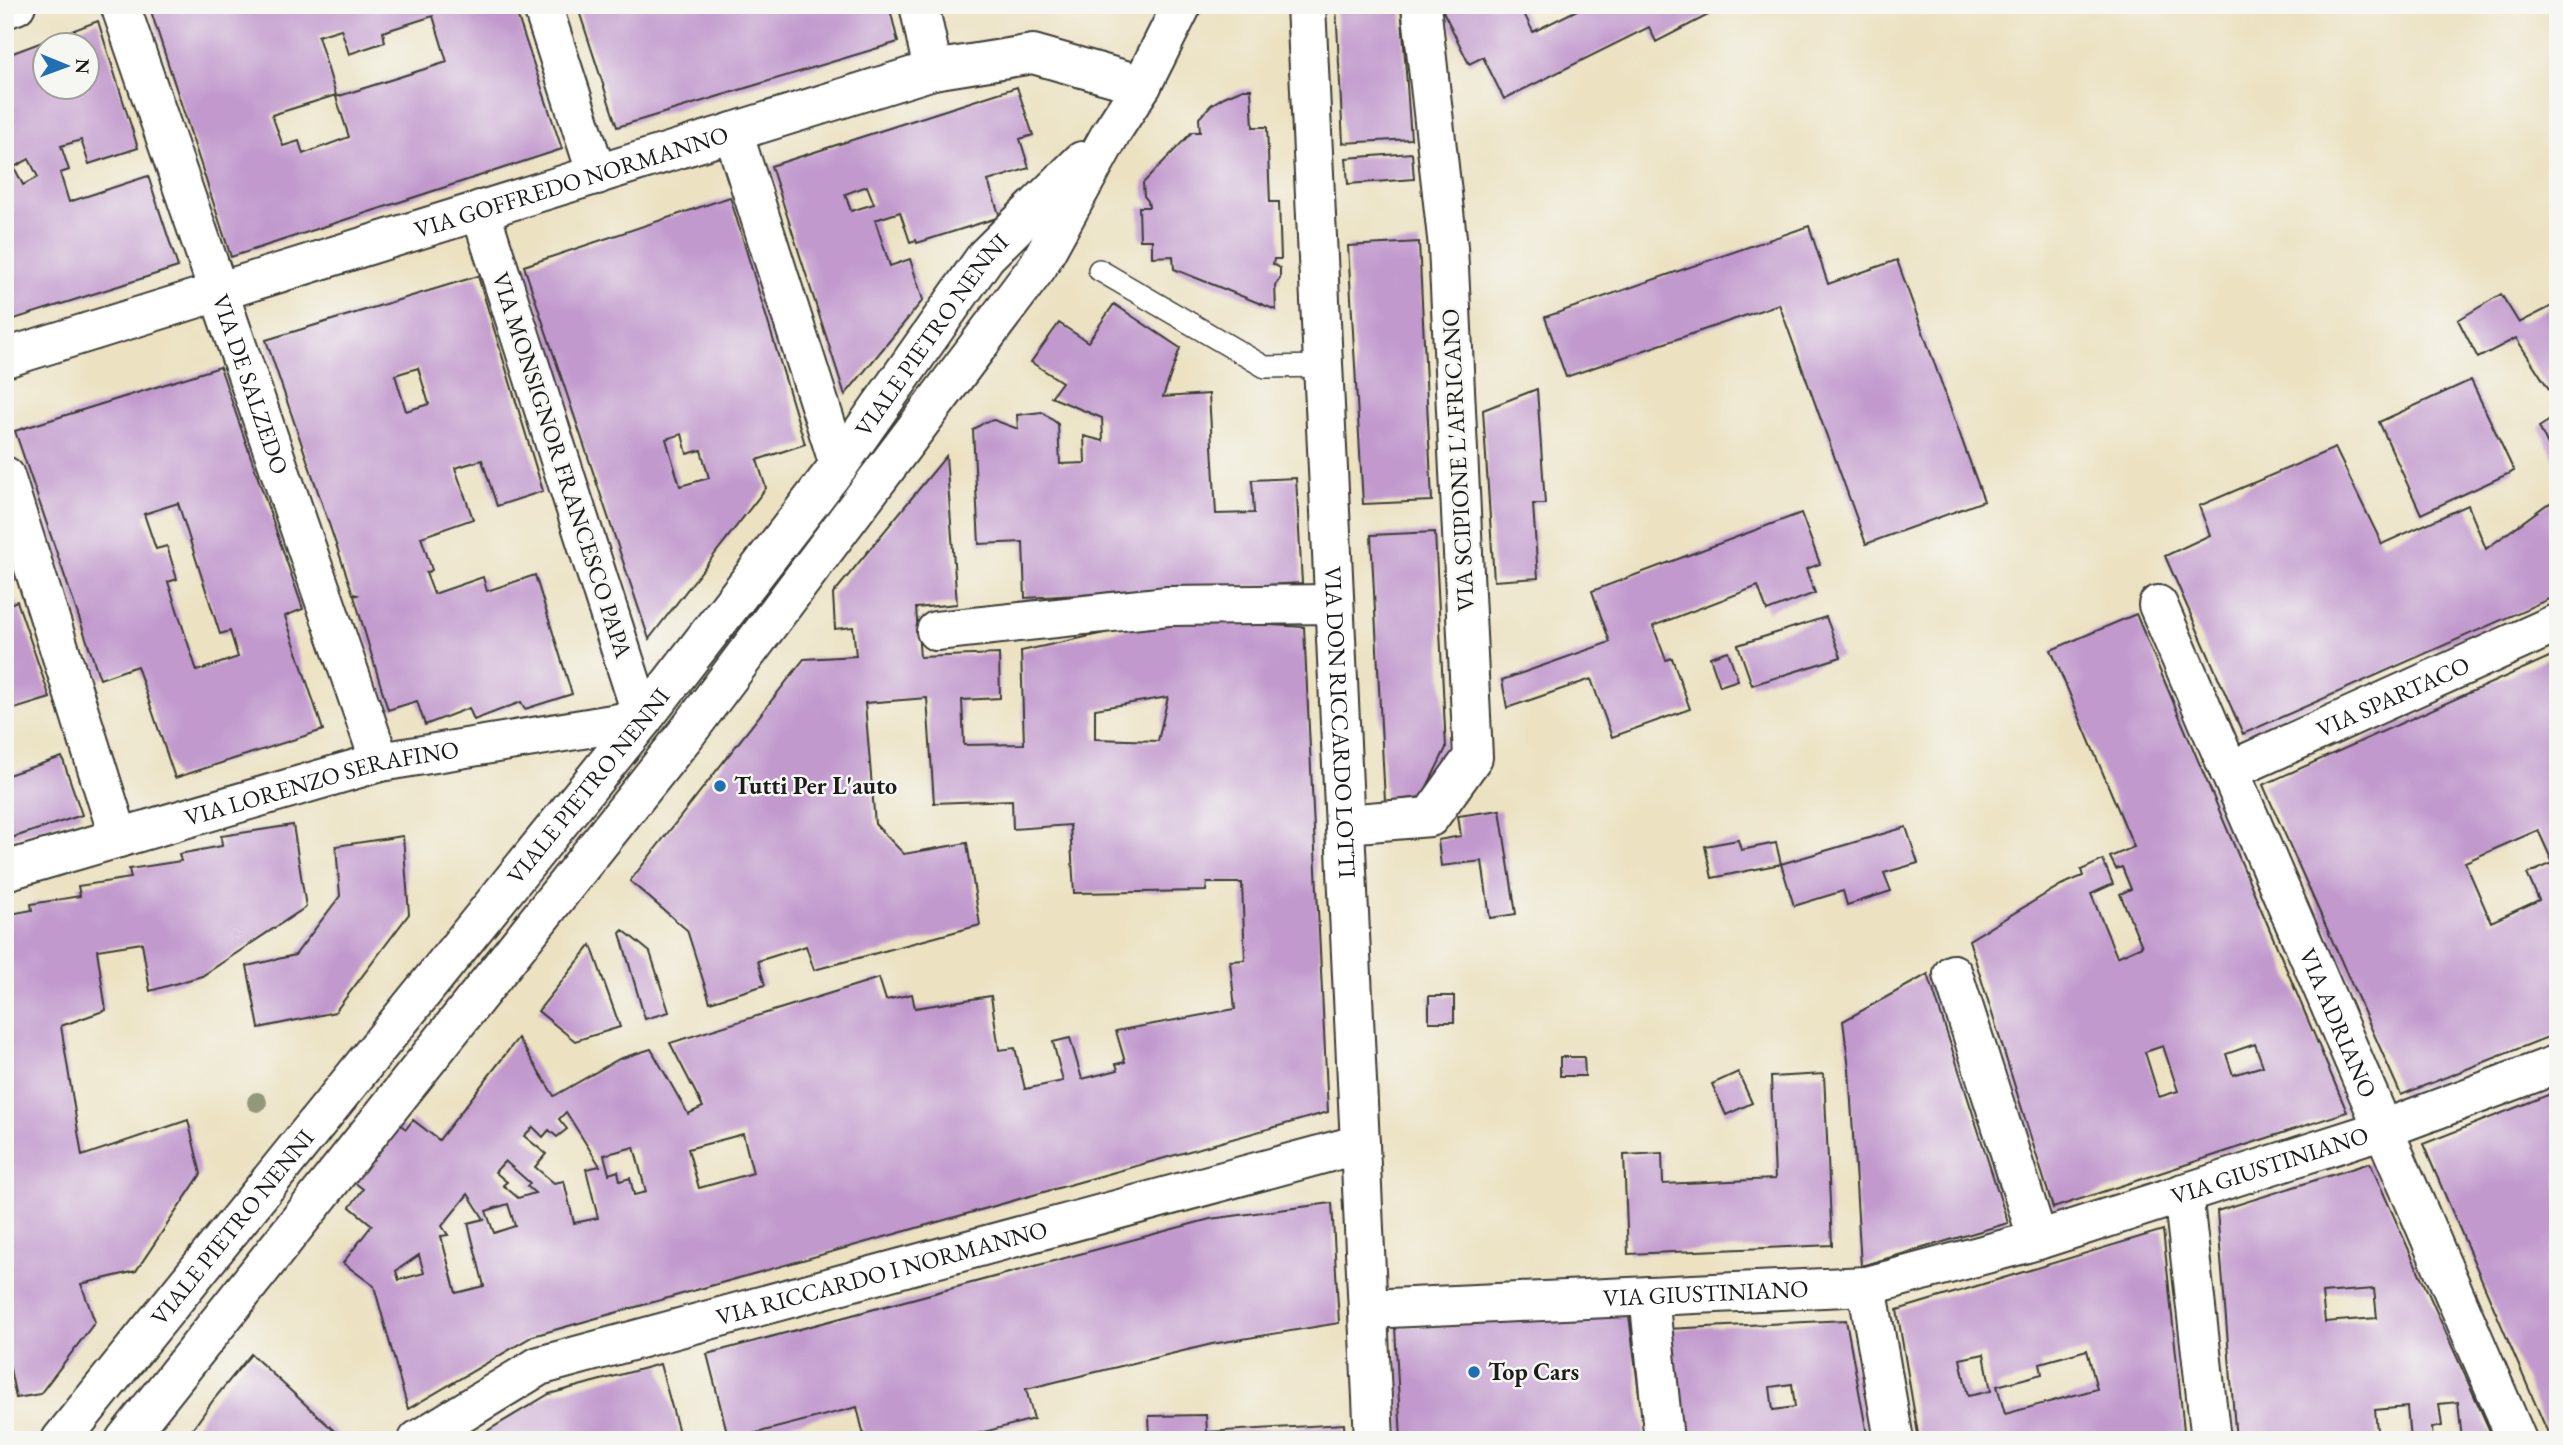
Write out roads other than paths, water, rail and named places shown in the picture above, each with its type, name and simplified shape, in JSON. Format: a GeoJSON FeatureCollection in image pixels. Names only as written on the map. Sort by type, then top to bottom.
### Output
{"type":"FeatureCollection","features":[{"type":"Feature","properties":{"kind":"street"},"geometry":{"type":"LineString","coordinates":[[5,9],[16,5]]}},
{"type":"Feature","properties":{"kind":"street","name":"VIA DE SALZEDO"},"geometry":{"type":"LineString","coordinates":[[120,5],[380,762]]}},
{"type":"Feature","properties":{"kind":"street"},"geometry":{"type":"LineString","coordinates":[[542,5],[597,175]]}},
{"type":"Feature","properties":{"kind":"street"},"geometry":{"type":"LineString","coordinates":[[919,5],[933,70]]}},
{"type":"Feature","properties":{"kind":"street","name":"VIALE PIETRO NENNI"},"geometry":{"type":"LineString","coordinates":[[125,1440],[677,744],[1038,266],[1111,133],[1142,85],[1182,5]]}},
{"type":"Feature","properties":{"kind":"street","name":"VIA DON RICCARDO LOTTI"},"geometry":{"type":"LineString","coordinates":[[1306,5],[1374,1440]]}},
{"type":"Feature","properties":{"kind":"street","name":"VIA SCIPIONE L'AFRICANO"},"geometry":{"type":"LineString","coordinates":[[1345,824],[1430,817],[1473,757],[1448,247],[1421,5]]}},
{"type":"Feature","properties":{"kind":"street","name":"VIA GOFFREDO NORMANNO"},"geometry":{"type":"LineString","coordinates":[[5,358],[933,70],[1033,54],[1142,85]]}},
{"type":"Feature","properties":{"kind":"street"},"geometry":{"type":"LineString","coordinates":[[733,132],[839,465]]}},
{"type":"Feature","properties":{"kind":"street","name":"VIALE PIETRO NENNI"},"geometry":{"type":"LineString","coordinates":[[61,1440],[643,719],[839,465],[986,256],[1111,133]]}},
{"type":"Feature","properties":{"kind":"street","name":"VIA MONSIGNOR FRANCESCO PAPA"},"geometry":{"type":"LineString","coordinates":[[480,210],[643,719]]}},
{"type":"Feature","properties":{"kind":"street"},"geometry":{"type":"LineString","coordinates":[[5,475],[119,838]]}},
{"type":"Feature","properties":{"kind":"street"},"geometry":{"type":"LineString","coordinates":[[936,631],[1168,606],[1334,604]]}},
{"type":"Feature","properties":{"kind":"street","name":"VIA ADRIANO"},"geometry":{"type":"LineString","coordinates":[[2158,605],[2517,1440]]}},
{"type":"Feature","properties":{"kind":"street","name":"VIA SPARTACO"},"geometry":{"type":"LineString","coordinates":[[2229,771],[2558,623]]}},
{"type":"Feature","properties":{"kind":"street","name":"VIA LORENZO SERAFINO"},"geometry":{"type":"LineString","coordinates":[[5,871],[380,762],[643,719]]}},
{"type":"Feature","properties":{"kind":"street"},"geometry":{"type":"LineString","coordinates":[[1953,974],[2038,1240]]}},
{"type":"Feature","properties":{"kind":"street","name":"VIA GIUSTINIANO"},"geometry":{"type":"LineString","coordinates":[[1368,1309],[1867,1286],[2038,1240],[2384,1129],[2558,1064]]}},
{"type":"Feature","properties":{"kind":"street","name":"VIA RICCARDO I NORMANNO"},"geometry":{"type":"LineString","coordinates":[[418,1440],[539,1366],[1360,1144]]}},
{"type":"Feature","properties":{"kind":"street"},"geometry":{"type":"LineString","coordinates":[[2183,1193],[2211,1440]]}},
{"type":"Feature","properties":{"kind":"street"},"geometry":{"type":"LineString","coordinates":[[1867,1286],[1894,1440]]}},
{"type":"Feature","properties":{"kind":"street"},"geometry":{"type":"LineString","coordinates":[[1649,1296],[1664,1440]]}},
{"type":"Feature","properties":{"kind":"lane"},"geometry":{"type":"LineString","coordinates":[[1099,270],[1265,367],[1323,366]]}},
{"type":"Feature","properties":{"kind":"place","name":"Tutti Per L'auto"},"geometry":{"type":"Point","coordinates":[720,786]}},
{"type":"Feature","properties":{"kind":"place","name":"Top Cars"},"geometry":{"type":"Point","coordinates":[1474,1372]}}]}
